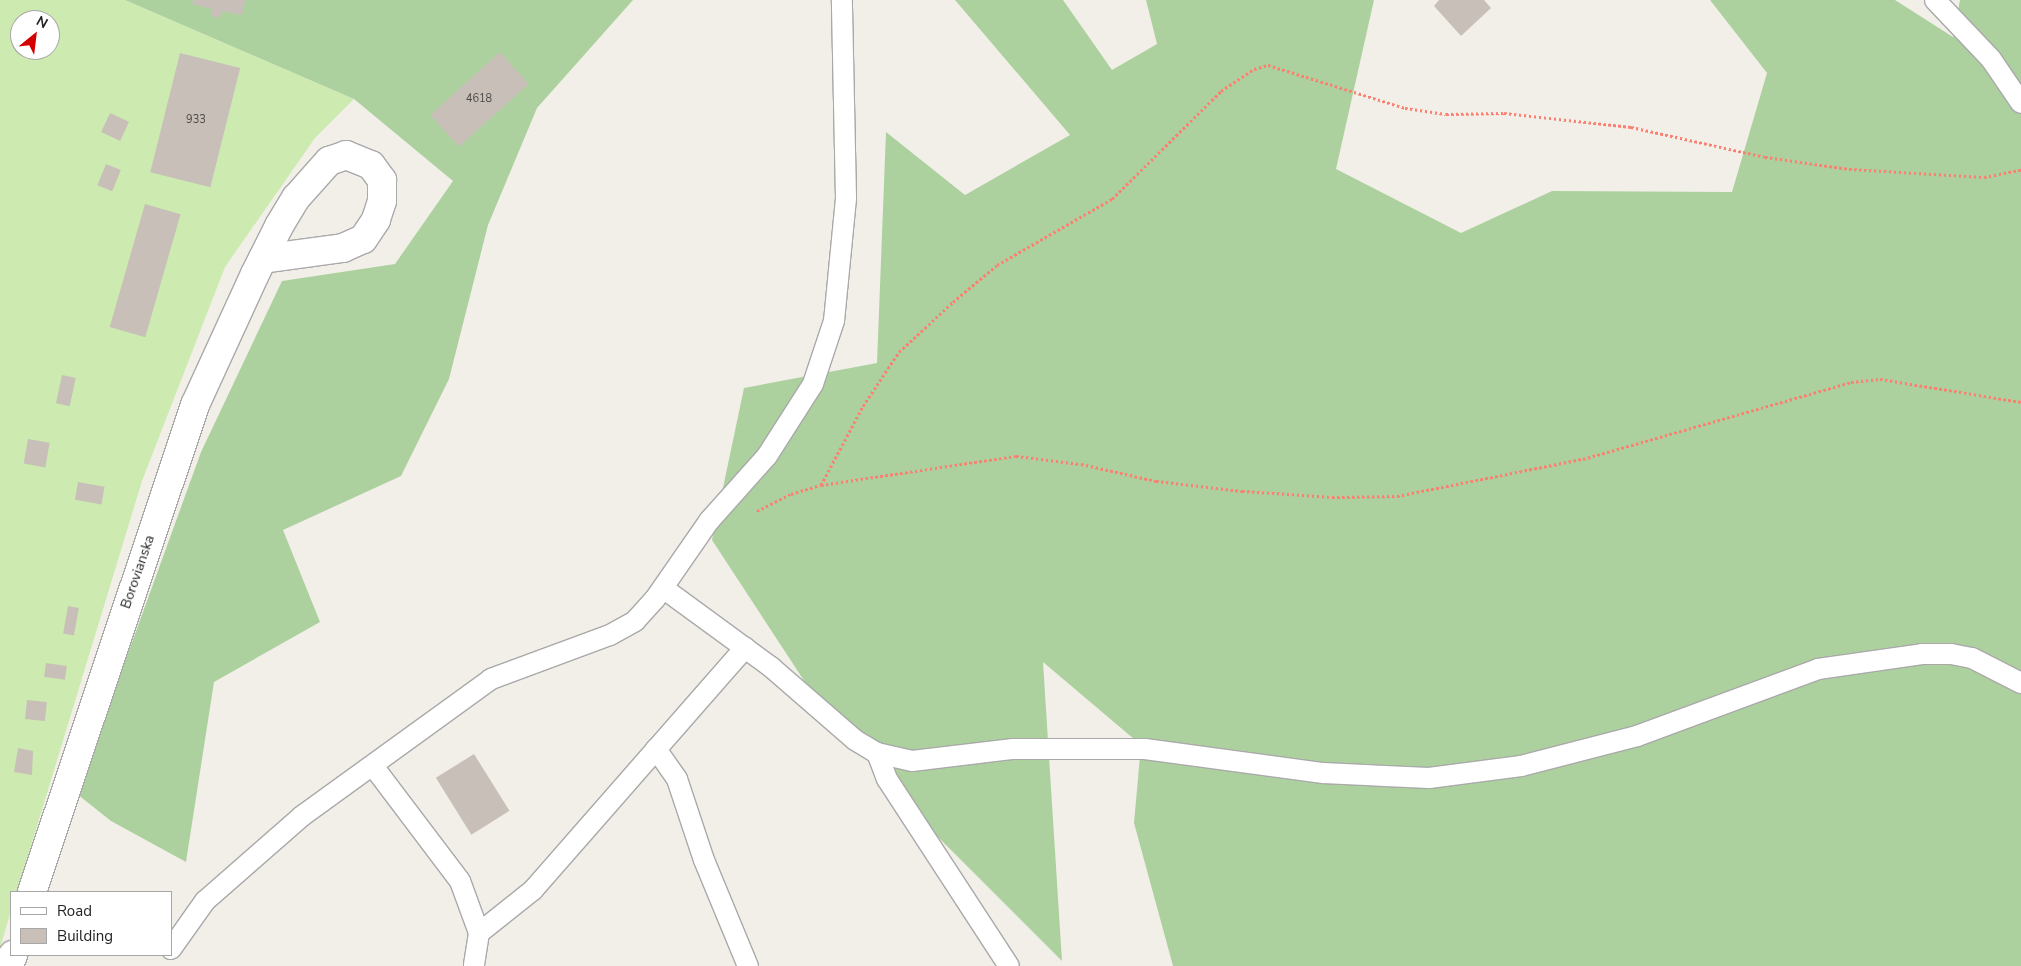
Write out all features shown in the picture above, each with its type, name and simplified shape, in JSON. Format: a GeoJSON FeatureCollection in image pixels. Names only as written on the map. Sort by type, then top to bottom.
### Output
{"type":"FeatureCollection","features":[{"type":"Feature","properties":{"kind":"street","name":"Borovianska"},"geometry":{"type":"LineString","coordinates":[[32,891],[195,406],[263,259],[296,198],[329,161],[346,155],[372,165],[382,180],[382,201],[376,220],[363,238],[343,248],[263,259]]}},
{"type":"Feature","properties":{"kind":"lane"},"geometry":{"type":"LineString","coordinates":[[172,949],[205,901],[302,816],[491,679],[610,635],[635,621],[663,588],[709,521],[767,456],[813,384],[824,361],[840,281],[846,198],[842,0]]}},
{"type":"Feature","properties":{"kind":"lane"},"geometry":{"type":"LineString","coordinates":[[1935,0],[1991,59],[2021,103]]}},
{"type":"Feature","properties":{"kind":"lane"},"geometry":{"type":"LineString","coordinates":[[663,588],[745,648],[855,740],[877,753],[912,761],[1013,749],[1175,750],[1323,773],[1429,778],[1521,766],[1637,736],[1818,669],[1922,654],[1951,654],[1972,658],[2021,683]]}},
{"type":"Feature","properties":{"kind":"lane"},"geometry":{"type":"LineString","coordinates":[[479,933],[533,890],[745,648]]}},
{"type":"Feature","properties":{"kind":"lane"},"geometry":{"type":"LineString","coordinates":[[656,749],[677,779],[704,860],[748,966]]}},
{"type":"Feature","properties":{"kind":"lane"},"geometry":{"type":"LineString","coordinates":[[877,753],[887,779],[1009,966]]}},
{"type":"Feature","properties":{"kind":"lane"},"geometry":{"type":"LineString","coordinates":[[373,766],[460,881],[479,933],[474,966]]}},
{"type":"Feature","properties":{"kind":"path"},"geometry":{"type":"LineString","coordinates":[[821,485],[863,406],[900,352],[953,302],[997,265],[1112,199],[1221,91],[1254,68],[1268,64],[1405,108],[1438,112],[1504,113],[1631,126],[1765,157],[1849,168],[1984,177],[2021,170]]}},
{"type":"Feature","properties":{"kind":"path"},"geometry":{"type":"LineString","coordinates":[[750,515],[791,494],[821,485],[1016,456],[1081,464],[1156,481],[1242,491],[1332,497],[1396,496],[1582,459],[1851,382],[1880,379],[2021,402]]}},
{"type":"Feature","properties":{"kind":"green space"},"geometry":{"type":"Polygon","coordinates":[[[0,0],[125,0],[354,99],[315,138],[225,267],[142,481],[17,891],[10,891],[10,914],[0,948],[0,0]]]}},
{"type":"Feature","properties":{"kind":"green space"},"geometry":{"type":"Polygon","coordinates":[[[125,0],[633,0],[537,108],[488,225],[449,379],[401,476],[283,530],[320,622],[214,682],[186,862],[111,821],[77,794],[201,452],[282,281],[395,264],[453,181],[354,99],[125,0]]]}},
{"type":"Feature","properties":{"kind":"green space"},"geometry":{"type":"Polygon","coordinates":[[[955,0],[1063,0],[1112,70],[1157,44],[1146,0],[1374,0],[1336,169],[1461,233],[1552,191],[1732,192],[1767,73],[1710,0],[1895,0],[1953,37],[1960,0],[2021,0],[2021,966],[1173,966],[1134,823],[1141,745],[1043,662],[1062,961],[936,835],[818,702],[712,540],[744,388],[877,363],[886,132],[965,195],[1070,135],[955,0]]]}},
{"type":"Feature","properties":{"kind":"building"},"geometry":{"type":"Polygon","coordinates":[[[193,0],[246,0],[242,15],[222,11],[220,18],[211,16],[212,9],[192,4],[193,0]]]}},
{"type":"Feature","properties":{"kind":"building"},"geometry":{"type":"Polygon","coordinates":[[[1439,0],[1484,0],[1491,8],[1461,36],[1434,6],[1439,0]]]}},
{"type":"Feature","properties":{"kind":"building"},"geometry":{"type":"Polygon","coordinates":[[[500,52],[529,84],[459,147],[430,115],[500,52]]]}},
{"type":"Feature","properties":{"kind":"building"},"geometry":{"type":"Polygon","coordinates":[[[180,53],[240,68],[210,187],[150,172],[180,53]]]}},
{"type":"Feature","properties":{"kind":"building"},"geometry":{"type":"Polygon","coordinates":[[[110,113],[129,122],[120,141],[101,132],[110,113]]]}},
{"type":"Feature","properties":{"kind":"building"},"geometry":{"type":"Polygon","coordinates":[[[106,164],[121,170],[112,191],[97,185],[106,164]]]}},
{"type":"Feature","properties":{"kind":"building"},"geometry":{"type":"Polygon","coordinates":[[[145,204],[181,214],[145,337],[110,327],[145,204]]]}},
{"type":"Feature","properties":{"kind":"building"},"geometry":{"type":"Polygon","coordinates":[[[62,375],[76,378],[70,406],[56,403],[62,375]]]}},
{"type":"Feature","properties":{"kind":"building"},"geometry":{"type":"Polygon","coordinates":[[[28,439],[50,443],[45,467],[24,464],[28,439]]]}},
{"type":"Feature","properties":{"kind":"building"},"geometry":{"type":"Polygon","coordinates":[[[78,482],[105,487],[101,504],[75,500],[78,482]]]}},
{"type":"Feature","properties":{"kind":"building"},"geometry":{"type":"Polygon","coordinates":[[[68,606],[79,608],[74,635],[63,634],[68,606]]]}},
{"type":"Feature","properties":{"kind":"building"},"geometry":{"type":"Polygon","coordinates":[[[46,663],[67,666],[65,680],[44,677],[46,663]]]}},
{"type":"Feature","properties":{"kind":"building"},"geometry":{"type":"Polygon","coordinates":[[[27,700],[47,702],[45,721],[25,719],[27,700]]]}},
{"type":"Feature","properties":{"kind":"building"},"geometry":{"type":"Polygon","coordinates":[[[18,748],[33,751],[32,775],[14,772],[18,748]]]}},
{"type":"Feature","properties":{"kind":"building"},"geometry":{"type":"Polygon","coordinates":[[[474,754],[510,811],[471,835],[436,778],[474,754]]]}}]}
